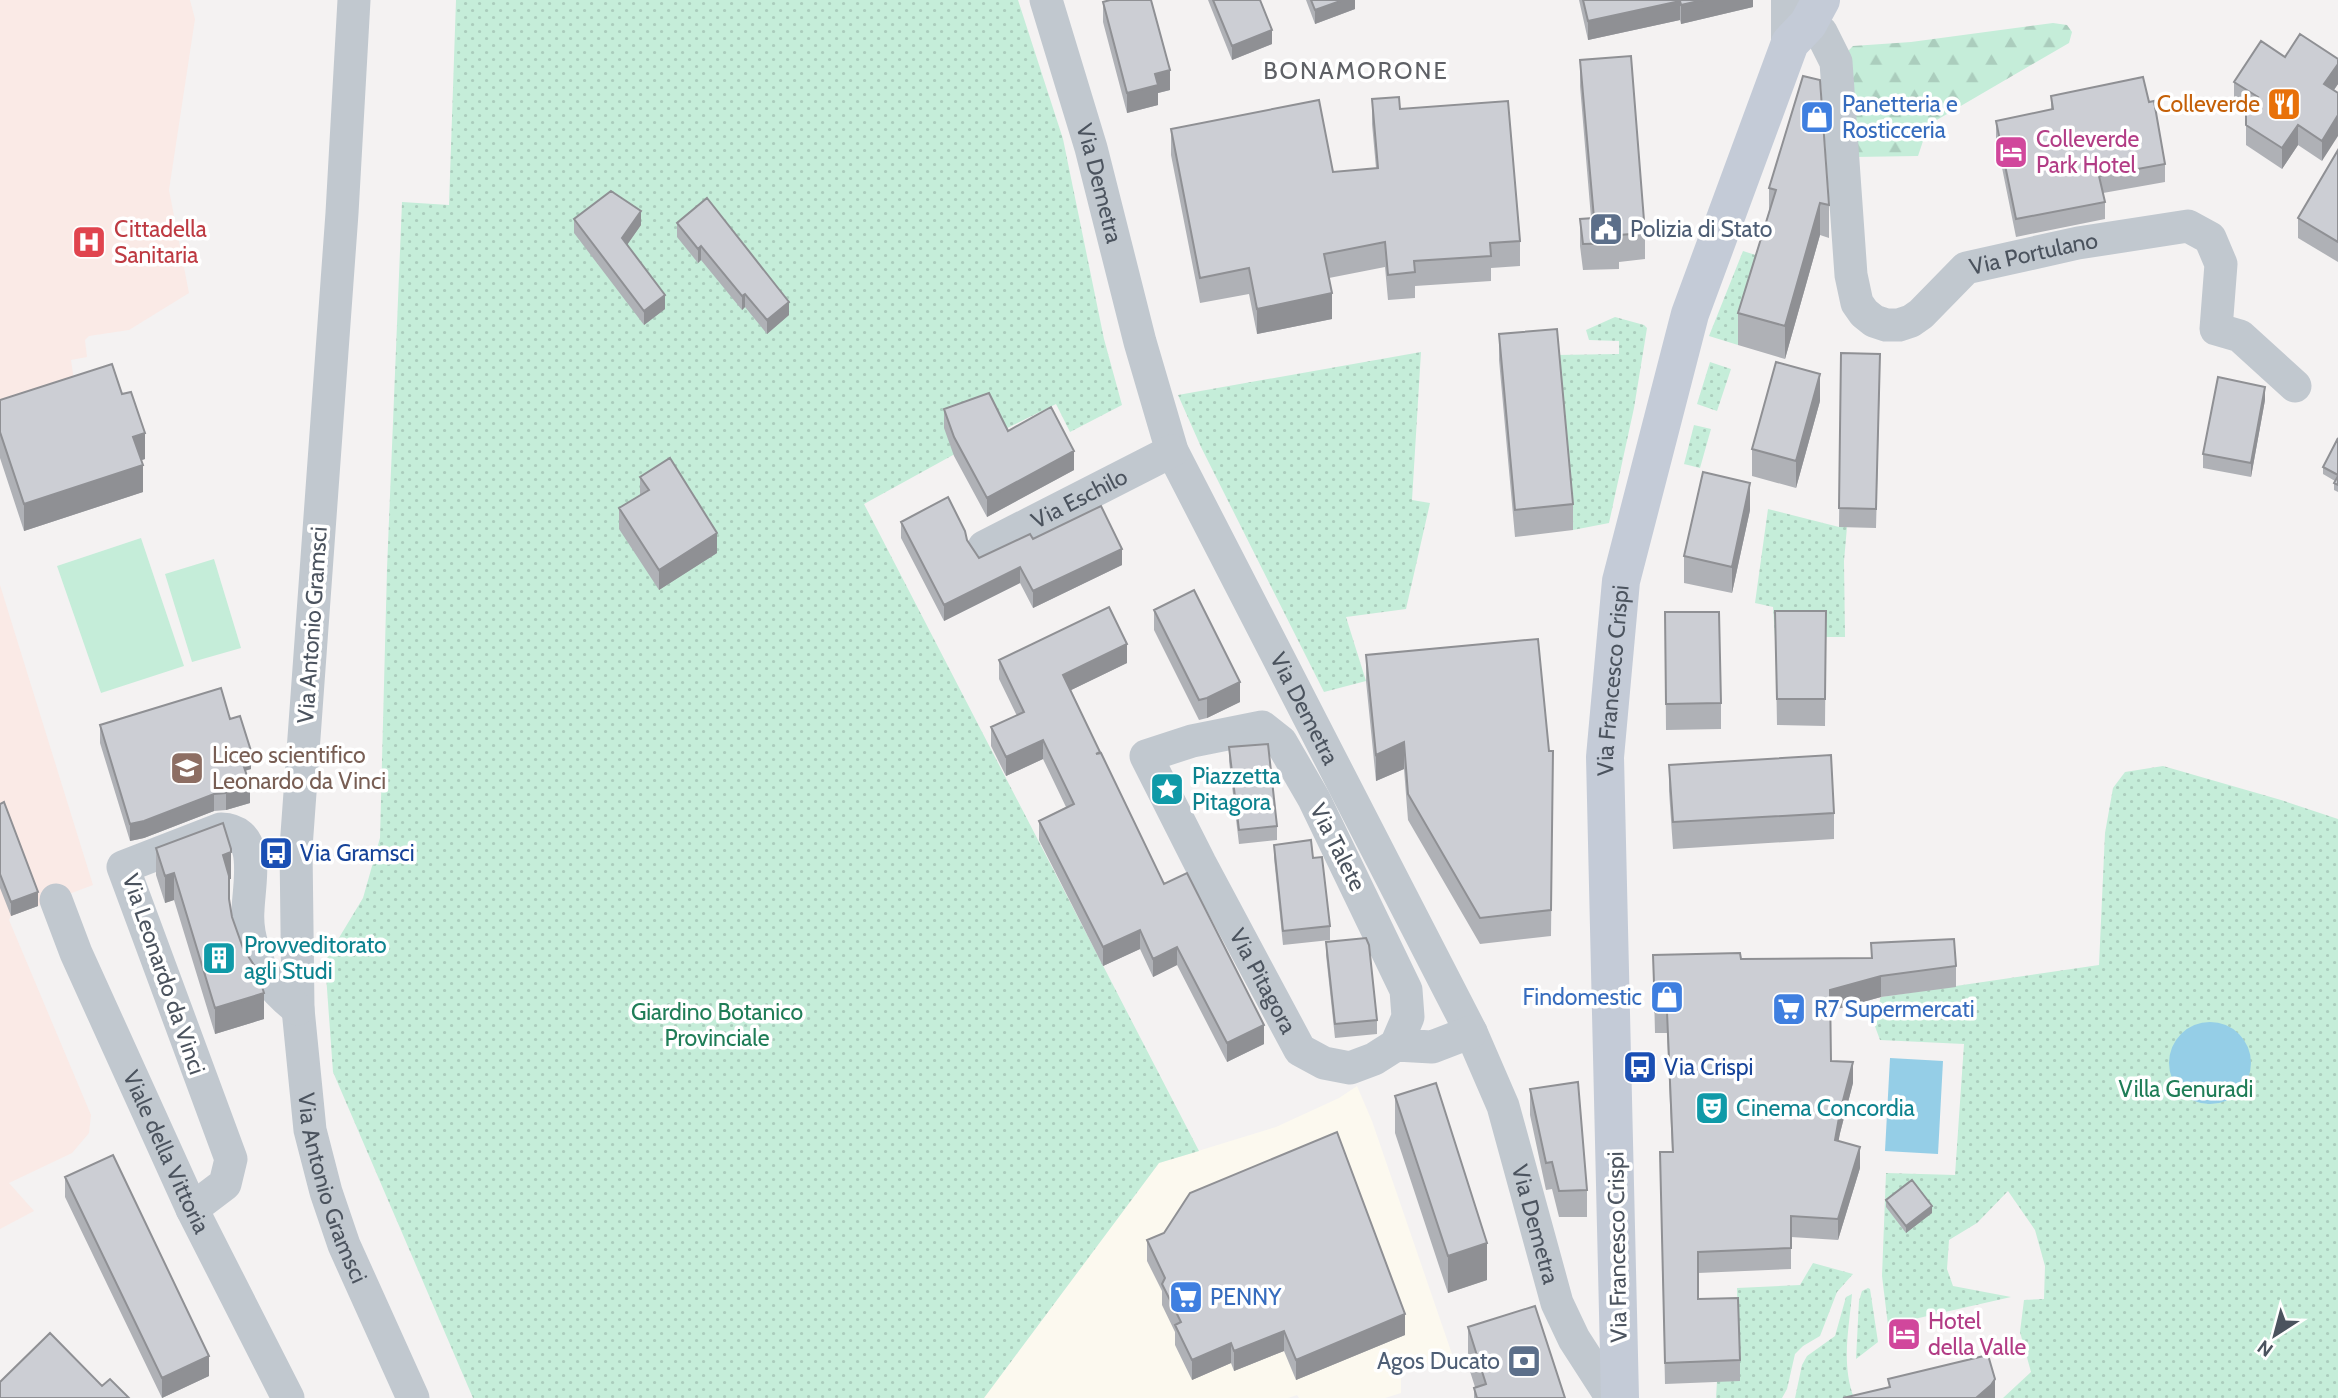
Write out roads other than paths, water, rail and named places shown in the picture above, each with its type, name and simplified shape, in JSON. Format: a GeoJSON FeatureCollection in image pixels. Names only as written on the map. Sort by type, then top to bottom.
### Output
{"type":"FeatureCollection","features":[{"type":"Feature","properties":{"kind":"main road","name":"Via Francesco Crispi"},"geometry":{"type":"LineString","coordinates":[[1620,1398],[1605,757],[1622,581],[1690,314],[1802,17]]}},
{"type":"Feature","properties":{"kind":"street","name":"Via Antonio Gramsci"},"geometry":{"type":"LineString","coordinates":[[354,0],[342,213],[296,848],[298,1009],[310,1130],[326,1192],[344,1245],[413,1398]]}},
{"type":"Feature","properties":{"kind":"street","name":"Via Demetra"},"geometry":{"type":"LineString","coordinates":[[1046,0],[1091,148],[1140,342],[1172,451],[1471,1032],[1503,1106],[1558,1303],[1574,1339],[1612,1398]]}},
{"type":"Feature","properties":{"kind":"street","name":"Via Portulano"},"geometry":{"type":"LineString","coordinates":[[1802,17],[1821,33],[1836,62],[1851,275],[1857,303],[1874,321],[1886,325],[1911,321],[1966,268],[2078,243],[2188,226],[2210,239],[2221,264],[2216,329],[2240,336],[2295,386]]}},
{"type":"Feature","properties":{"kind":"street","name":"Via Eschilo"},"geometry":{"type":"LineString","coordinates":[[984,547],[1172,451]]}},
{"type":"Feature","properties":{"kind":"street","name":"Via Talete"},"geometry":{"type":"LineString","coordinates":[[1192,741],[1262,727],[1281,742],[1314,799],[1406,990],[1408,1017],[1396,1045]]}},
{"type":"Feature","properties":{"kind":"street","name":"Via Pitagora"},"geometry":{"type":"LineString","coordinates":[[1192,741],[1146,756],[1300,1049],[1324,1063],[1350,1068],[1374,1059],[1396,1045]]}},
{"type":"Feature","properties":{"kind":"street","name":"Via Leonardo da Vinci"},"geometry":{"type":"LineString","coordinates":[[192,1209],[225,1184],[231,1159],[123,867],[221,829],[236,832],[248,846],[250,855],[248,913],[253,950],[270,983],[298,1009]]}},
{"type":"Feature","properties":{"kind":"street","name":"Viale della Vittoria"},"geometry":{"type":"LineString","coordinates":[[56,900],[76,953],[192,1209],[288,1398]]}},
{"type":"Feature","properties":{"kind":"street"},"geometry":{"type":"LineString","coordinates":[[1396,1045],[1432,1047],[1471,1032]]}},
{"type":"Feature","properties":{"kind":"water"},"geometry":{"type":"Polygon","coordinates":[[[2210,1022],[2226,1025],[2239,1034],[2248,1047],[2251,1063],[2248,1079],[2239,1092],[2226,1101],[2210,1104],[2194,1101],[2181,1092],[2172,1079],[2169,1063],[2172,1047],[2181,1034],[2194,1025],[2210,1022]]]}},
{"type":"Feature","properties":{"kind":"water"},"geometry":{"type":"Polygon","coordinates":[[[1890,1058],[1943,1061],[1938,1154],[1885,1151],[1890,1058]]]}},
{"type":"Feature","properties":{"kind":"place","name":"Colleverde"},"geometry":{"type":"Point","coordinates":[2284,104]}},
{"type":"Feature","properties":{"kind":"place","name":"Panetteria e Rosticceria"},"geometry":{"type":"Point","coordinates":[1817,117]}},
{"type":"Feature","properties":{"kind":"place","name":"Colleverde Park Hotel"},"geometry":{"type":"Point","coordinates":[2011,152]}},
{"type":"Feature","properties":{"kind":"place","name":"Polizia di Stato"},"geometry":{"type":"Point","coordinates":[1606,229]}},
{"type":"Feature","properties":{"kind":"place","name":"Cittadella Sanitaria"},"geometry":{"type":"Point","coordinates":[89,242]}},
{"type":"Feature","properties":{"kind":"place","name":"Liceo scientifico Leonardo da Vinci"},"geometry":{"type":"Point","coordinates":[187,768]}},
{"type":"Feature","properties":{"kind":"place","name":"Piazzetta Pitagora"},"geometry":{"type":"Point","coordinates":[1167,789]}},
{"type":"Feature","properties":{"kind":"place","name":"Via Gramsci"},"geometry":{"type":"Point","coordinates":[276,853]}},
{"type":"Feature","properties":{"kind":"place","name":"Provveditorato agli Studi"},"geometry":{"type":"Point","coordinates":[219,958]}},
{"type":"Feature","properties":{"kind":"place","name":"Findomestic"},"geometry":{"type":"Point","coordinates":[1667,997]}},
{"type":"Feature","properties":{"kind":"place","name":"R7 Supermercati"},"geometry":{"type":"Point","coordinates":[1789,1009]}},
{"type":"Feature","properties":{"kind":"place","name":"Via Crispi"},"geometry":{"type":"Point","coordinates":[1640,1067]}},
{"type":"Feature","properties":{"kind":"place","name":"Cinema Concordia"},"geometry":{"type":"Point","coordinates":[1712,1108]}},
{"type":"Feature","properties":{"kind":"place","name":"PENNY"},"geometry":{"type":"Point","coordinates":[1186,1297]}},
{"type":"Feature","properties":{"kind":"place","name":"Hotel della Valle"},"geometry":{"type":"Point","coordinates":[1904,1334]}},
{"type":"Feature","properties":{"kind":"place","name":"Agos Ducato"},"geometry":{"type":"Point","coordinates":[1524,1361]}},
{"type":"Feature","properties":{"kind":"district","name":"BONAMORONE"},"geometry":{"type":"Point","coordinates":[1356,70]}},
{"type":"Feature","properties":{"kind":"park label","name":"Giardino Botanico Provinciale"},"geometry":{"type":"Point","coordinates":[717,1025]}},
{"type":"Feature","properties":{"kind":"park label","name":"Villa Genuradi"},"geometry":{"type":"Point","coordinates":[2186,1089]}}]}
